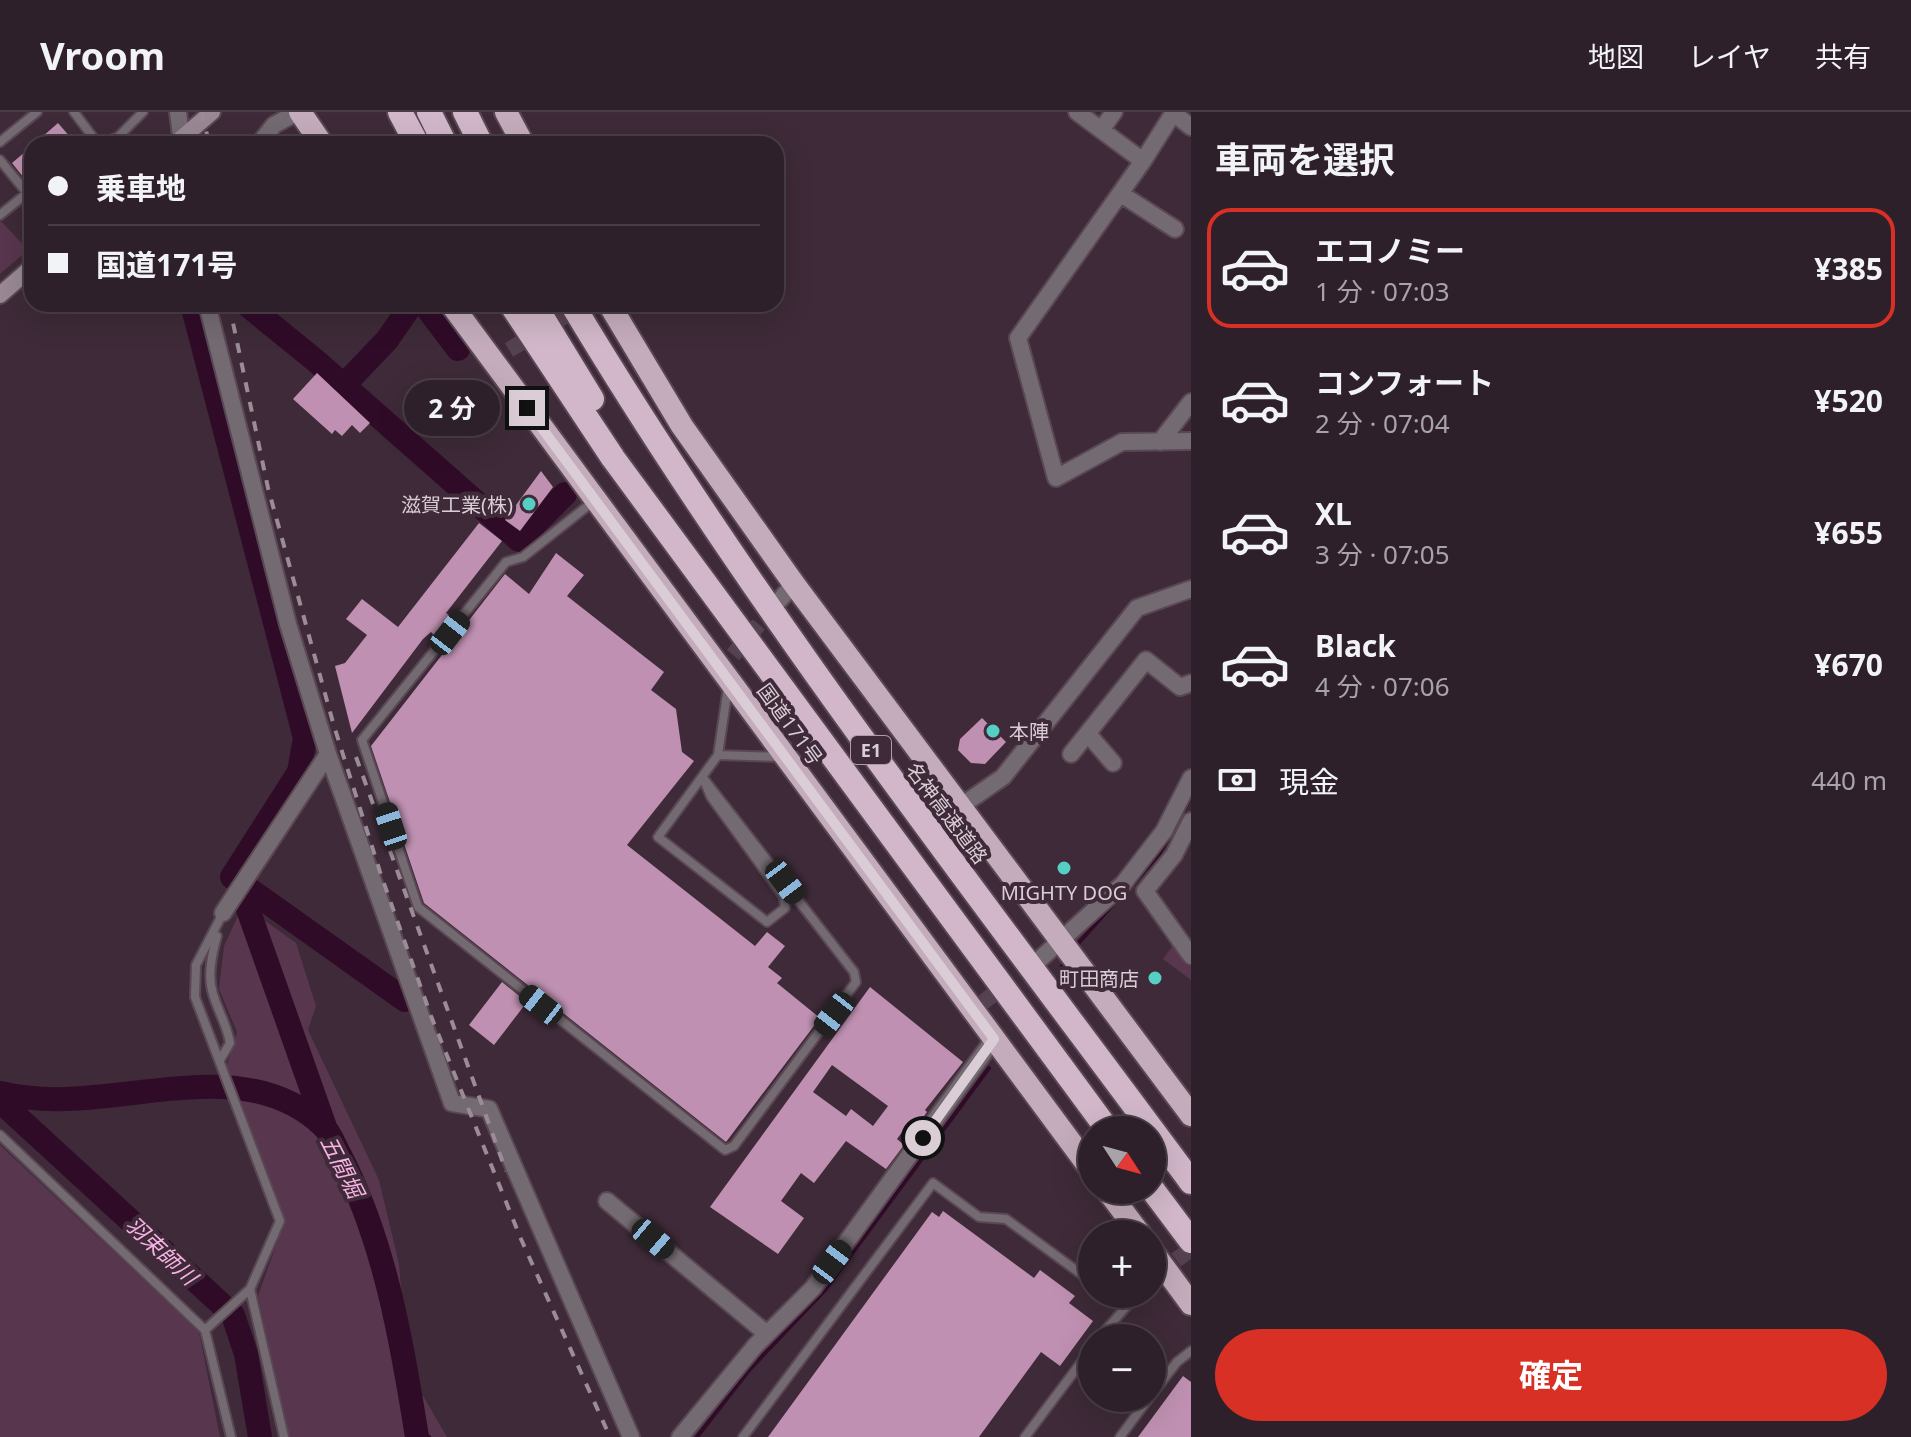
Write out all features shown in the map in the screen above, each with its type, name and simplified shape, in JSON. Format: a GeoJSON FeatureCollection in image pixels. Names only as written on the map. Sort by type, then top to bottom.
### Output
{"type":"FeatureCollection","features":[{"type":"Feature","properties":{"kind":"highway"},"geometry":{"type":"LineString","coordinates":[[299,112],[316,136]]}},
{"type":"Feature","properties":{"kind":"highway"},"geometry":{"type":"LineString","coordinates":[[316,112],[332,136]]}},
{"type":"Feature","properties":{"kind":"highway"},"geometry":{"type":"LineString","coordinates":[[400,112],[413,136]]}},
{"type":"Feature","properties":{"kind":"highway"},"geometry":{"type":"LineString","coordinates":[[429,112],[441,136]]}},
{"type":"Feature","properties":{"kind":"highway"},"geometry":{"type":"LineString","coordinates":[[465,112],[477,136]]}},
{"type":"Feature","properties":{"kind":"highway"},"geometry":{"type":"LineString","coordinates":[[506,112],[519,136]]}},
{"type":"Feature","properties":{"kind":"highway","name":"国道171号"},"geometry":{"type":"LineString","coordinates":[[459,312],[501,356],[586,507],[727,669],[785,757],[978,1006],[994,1039],[1078,1152]]}},
{"type":"Feature","properties":{"kind":"highway","name":"E1"},"geometry":{"type":"LineString","coordinates":[[516,312],[613,458],[1098,1116]]}},
{"type":"Feature","properties":{"kind":"highway","name":"E1"},"geometry":{"type":"LineString","coordinates":[[539,312],[704,578],[807,724]]}},
{"type":"Feature","properties":{"kind":"highway","name":"名神高速道路"},"geometry":{"type":"LineString","coordinates":[[577,312],[753,584],[870,749],[1191,1182]]}},
{"type":"Feature","properties":{"kind":"highway"},"geometry":{"type":"LineString","coordinates":[[614,312],[682,426],[794,584],[1191,1115]]}},
{"type":"Feature","properties":{"kind":"highway"},"geometry":{"type":"LineString","coordinates":[[1163,1204],[1191,1241]]}},
{"type":"Feature","properties":{"kind":"highway"},"geometry":{"type":"LineString","coordinates":[[1166,1272],[1191,1304]]}},
{"type":"Feature","properties":{"kind":"main road"},"geometry":{"type":"LineString","coordinates":[[186,136],[212,112]]}},
{"type":"Feature","properties":{"kind":"main road"},"geometry":{"type":"LineString","coordinates":[[0,295],[24,274]]}},
{"type":"Feature","properties":{"kind":"street"},"geometry":{"type":"LineString","coordinates":[[178,112],[179,136]]}},
{"type":"Feature","properties":{"kind":"street"},"geometry":{"type":"LineString","coordinates":[[265,136],[274,125],[299,112]]}},
{"type":"Feature","properties":{"kind":"street"},"geometry":{"type":"LineString","coordinates":[[1077,112],[1143,161]]}},
{"type":"Feature","properties":{"kind":"street"},"geometry":{"type":"LineString","coordinates":[[1101,130],[1114,112]]}},
{"type":"Feature","properties":{"kind":"street"},"geometry":{"type":"LineString","coordinates":[[1191,127],[1174,113],[1121,194],[1018,338],[1056,478],[1122,442],[1191,441]]}},
{"type":"Feature","properties":{"kind":"street"},"geometry":{"type":"LineString","coordinates":[[1121,194],[1175,229]]}},
{"type":"Feature","properties":{"kind":"street"},"geometry":{"type":"LineString","coordinates":[[209,312],[284,610],[328,754],[452,1103],[489,1109],[631,1437]]}},
{"type":"Feature","properties":{"kind":"street"},"geometry":{"type":"LineString","coordinates":[[1160,442],[1191,402]]}},
{"type":"Feature","properties":{"kind":"street"},"geometry":{"type":"LineString","coordinates":[[775,605],[794,584]]}},
{"type":"Feature","properties":{"kind":"street"},"geometry":{"type":"LineString","coordinates":[[961,806],[1003,777],[1137,608],[1191,589]]}},
{"type":"Feature","properties":{"kind":"street"},"geometry":{"type":"LineString","coordinates":[[1071,754],[1146,660],[1180,687],[1191,683]]}},
{"type":"Feature","properties":{"kind":"street"},"geometry":{"type":"LineString","coordinates":[[1088,734],[1113,763]]}},
{"type":"Feature","properties":{"kind":"street"},"geometry":{"type":"LineString","coordinates":[[221,918],[328,754]]}},
{"type":"Feature","properties":{"kind":"street"},"geometry":{"type":"LineString","coordinates":[[1039,960],[1123,884],[1164,831],[1191,778]]}},
{"type":"Feature","properties":{"kind":"street"},"geometry":{"type":"LineString","coordinates":[[1191,821],[1174,855],[1145,891],[1186,935],[1191,956]]}},
{"type":"Feature","properties":{"kind":"street"},"geometry":{"type":"LineString","coordinates":[[680,1437],[767,1334],[813,1288],[994,1039]]}},
{"type":"Feature","properties":{"kind":"street"},"geometry":{"type":"LineString","coordinates":[[607,1201],[767,1334]]}},
{"type":"Feature","properties":{"kind":"lane"},"geometry":{"type":"LineString","coordinates":[[0,142],[37,112]]}},
{"type":"Feature","properties":{"kind":"lane"},"geometry":{"type":"LineString","coordinates":[[74,112],[93,136]]}},
{"type":"Feature","properties":{"kind":"lane"},"geometry":{"type":"LineString","coordinates":[[119,136],[143,112]]}},
{"type":"Feature","properties":{"kind":"lane"},"geometry":{"type":"LineString","coordinates":[[0,160],[24,185]]}},
{"type":"Feature","properties":{"kind":"lane"},"geometry":{"type":"LineString","coordinates":[[0,215],[24,196]]}},
{"type":"Feature","properties":{"kind":"lane"},"geometry":{"type":"LineString","coordinates":[[586,507],[523,557],[506,562],[362,740],[418,907],[725,1150],[734,1146],[856,982],[854,972],[703,778]]}},
{"type":"Feature","properties":{"kind":"lane"},"geometry":{"type":"LineString","coordinates":[[703,778],[711,797],[784,897],[785,908],[767,922],[658,837],[718,755],[727,669]]}},
{"type":"Feature","properties":{"kind":"lane"},"geometry":{"type":"LineString","coordinates":[[718,755],[785,757]]}},
{"type":"Feature","properties":{"kind":"lane"},"geometry":{"type":"LineString","coordinates":[[220,1060],[230,1043],[227,1026],[212,992],[210,970],[221,918]]}},
{"type":"Feature","properties":{"kind":"lane"},"geometry":{"type":"LineString","coordinates":[[205,1330],[250,1289],[280,1221],[193,984],[196,965],[221,918]]}},
{"type":"Feature","properties":{"kind":"lane"},"geometry":{"type":"LineString","coordinates":[[0,1135],[205,1330],[231,1437]]}},
{"type":"Feature","properties":{"kind":"lane"},"geometry":{"type":"LineString","coordinates":[[743,1437],[933,1183],[979,1217],[1006,1219],[1078,1272]]}},
{"type":"Feature","properties":{"kind":"lane"},"geometry":{"type":"LineString","coordinates":[[250,1289],[284,1437]]}},
{"type":"Feature","properties":{"kind":"lane"},"geometry":{"type":"LineString","coordinates":[[1110,1324],[1122,1308]]}},
{"type":"Feature","properties":{"kind":"lane"},"geometry":{"type":"LineString","coordinates":[[1166,1376],[1191,1351]]}},
{"type":"Feature","properties":{"kind":"lane"},"geometry":{"type":"LineString","coordinates":[[1025,1437],[1078,1367]]}},
{"type":"Feature","properties":{"kind":"lane"},"geometry":{"type":"LineString","coordinates":[[1120,1437],[1139,1412]]}},
{"type":"Feature","properties":{"kind":"shaded area"},"geometry":{"type":"Polygon","coordinates":[[[0,222],[24,246],[24,253],[0,274],[0,222]]]}},
{"type":"Feature","properties":{"kind":"shaded area"},"geometry":{"type":"Polygon","coordinates":[[[243,905],[296,943],[316,1006],[308,1030],[379,1180],[399,1264],[404,1319],[422,1394],[447,1437],[288,1437],[258,1296],[285,1220],[227,1065],[237,1032],[219,989],[224,946],[243,905]]]}},
{"type":"Feature","properties":{"kind":"shaded area"},"geometry":{"type":"Polygon","coordinates":[[[1176,941],[1191,964],[1191,980],[1163,959],[1176,941]]]}},
{"type":"Feature","properties":{"kind":"shaded area"},"geometry":{"type":"Polygon","coordinates":[[[0,1145],[199,1332],[220,1437],[0,1437],[0,1145]]]}},
{"type":"Feature","properties":{"kind":"building"},"geometry":{"type":"Polygon","coordinates":[[[58,123],[69,136],[43,136],[58,123]]]}},
{"type":"Feature","properties":{"kind":"building"},"geometry":{"type":"Polygon","coordinates":[[[24,153],[24,178],[12,163],[24,153]]]}},
{"type":"Feature","properties":{"kind":"building"},"geometry":{"type":"Polygon","coordinates":[[[317,373],[370,423],[360,433],[352,425],[342,436],[335,430],[332,434],[293,399],[317,373]]]}},
{"type":"Feature","properties":{"kind":"building","name":"滋賀工業(株)"},"geometry":{"type":"Polygon","coordinates":[[[541,471],[553,487],[520,531],[505,520],[541,471]]]}},
{"type":"Feature","properties":{"kind":"building"},"geometry":{"type":"Polygon","coordinates":[[[479,523],[502,541],[446,613],[452,617],[436,637],[431,632],[423,639],[352,733],[335,666],[345,663],[367,635],[346,619],[362,599],[398,627],[479,523]]]}},
{"type":"Feature","properties":{"kind":"building"},"geometry":{"type":"Polygon","coordinates":[[[556,553],[584,575],[567,596],[664,672],[651,690],[676,709],[682,752],[694,761],[627,845],[755,946],[767,932],[785,946],[768,967],[782,978],[777,983],[820,1018],[726,1142],[424,903],[371,746],[505,574],[529,594],[556,553]]]}},
{"type":"Feature","properties":{"kind":"building"},"geometry":{"type":"Polygon","coordinates":[[[982,718],[1006,742],[985,764],[971,763],[958,750],[960,739],[982,718]]]}},
{"type":"Feature","properties":{"kind":"building"},"geometry":{"type":"Polygon","coordinates":[[[502,982],[527,1002],[494,1045],[469,1025],[502,982]]]}},
{"type":"Feature","properties":{"kind":"building"},"geometry":{"type":"Polygon","coordinates":[[[870,987],[963,1062],[925,1110],[927,1112],[917,1126],[910,1121],[897,1139],[904,1145],[886,1169],[846,1141],[814,1183],[801,1173],[781,1201],[804,1218],[778,1254],[710,1207],[870,987]],[[832,1065],[813,1092],[846,1116],[851,1109],[873,1126],[888,1106],[832,1065]]]}},
{"type":"Feature","properties":{"kind":"building"},"geometry":{"type":"Polygon","coordinates":[[[943,1211],[1034,1278],[1040,1270],[1075,1296],[1069,1303],[1093,1321],[1091,1324],[1078,1324],[1078,1341],[1060,1366],[1041,1352],[979,1437],[768,1437],[932,1212],[939,1217],[943,1211]]]}},
{"type":"Feature","properties":{"kind":"building"},"geometry":{"type":"Polygon","coordinates":[[[1183,1376],[1191,1382],[1191,1437],[1138,1437],[1156,1412],[1166,1412],[1166,1399],[1183,1376]]]}},
{"type":"Feature","properties":{"kind":"waterway"},"geometry":{"type":"LineString","coordinates":[[194,312],[305,738],[299,772],[232,877],[405,1000]]}},
{"type":"Feature","properties":{"kind":"waterway"},"geometry":{"type":"LineString","coordinates":[[256,312],[519,540],[565,494]]}},
{"type":"Feature","properties":{"kind":"waterway"},"geometry":{"type":"LineString","coordinates":[[344,385],[387,340],[406,312]]}},
{"type":"Feature","properties":{"kind":"waterway"},"geometry":{"type":"LineString","coordinates":[[430,312],[458,349]]}},
{"type":"Feature","properties":{"kind":"waterway"},"geometry":{"type":"LineString","coordinates":[[1183,812],[1191,797]]}},
{"type":"Feature","properties":{"kind":"waterway"},"geometry":{"type":"LineString","coordinates":[[1133,884],[1169,837]]}},
{"type":"Feature","properties":{"kind":"waterway"},"geometry":{"type":"LineString","coordinates":[[238,881],[325,1127]]}},
{"type":"Feature","properties":{"kind":"waterway"},"geometry":{"type":"LineString","coordinates":[[1076,946],[1118,899]]}},
{"type":"Feature","properties":{"kind":"waterway"},"geometry":{"type":"LineString","coordinates":[[1060,969],[1067,960]]}},
{"type":"Feature","properties":{"kind":"waterway"},"geometry":{"type":"LineString","coordinates":[[697,1437],[750,1369],[825,1290],[989,1068]]}},
{"type":"Feature","properties":{"kind":"waterway","name":"五間堀"},"geometry":{"type":"LineString","coordinates":[[0,1093],[74,1099],[174,1088],[233,1088],[265,1093],[310,1115],[331,1136],[369,1224],[398,1329],[417,1437]]}},
{"type":"Feature","properties":{"kind":"waterway","name":"羽束師川"},"geometry":{"type":"LineString","coordinates":[[0,1101],[233,1315],[246,1354],[260,1437]]}},
{"type":"Feature","properties":{"kind":"waterway"},"geometry":{"type":"LineString","coordinates":[[416,1429],[429,1437]]}},
{"type":"Feature","properties":{"kind":"tunnel"},"geometry":{"type":"LineString","coordinates":[[509,350],[571,312]]}},
{"type":"Feature","properties":{"kind":"tunnel"},"geometry":{"type":"LineString","coordinates":[[733,655],[775,605]]}},
{"type":"Feature","properties":{"kind":"tunnel"},"geometry":{"type":"LineString","coordinates":[[982,1003],[1038,960]]}},
{"type":"Feature","properties":{"kind":"tunnel"},"geometry":{"type":"LineString","coordinates":[[1176,1260],[1191,1249]]}},
{"type":"Feature","properties":{"kind":"railway"},"geometry":{"type":"LineString","coordinates":[[202,112],[207,136]]}},
{"type":"Feature","properties":{"kind":"railway"},"geometry":{"type":"LineString","coordinates":[[231,312],[268,488],[334,726],[381,875],[431,1016],[521,1239],[610,1437]]}},
{"type":"Feature","properties":{"kind":"railway"},"geometry":{"type":"LineString","coordinates":[[356,757],[506,1171]]}},
{"type":"Feature","properties":{"kind":"place","name":"滋賀工業(株)"},"geometry":{"type":"Point","coordinates":[529,504]}},
{"type":"Feature","properties":{"kind":"place","name":"本陣"},"geometry":{"type":"Point","coordinates":[993,731]}},
{"type":"Feature","properties":{"kind":"place","name":"MIGHTY DOG"},"geometry":{"type":"Point","coordinates":[1064,868]}},
{"type":"Feature","properties":{"kind":"place","name":"町田商店"},"geometry":{"type":"Point","coordinates":[1155,978]}},
{"type":"Feature","properties":{"kind":"route"},"geometry":{"type":"LineString","coordinates":[[527,408],[994,1039],[923,1138]]}}]}
